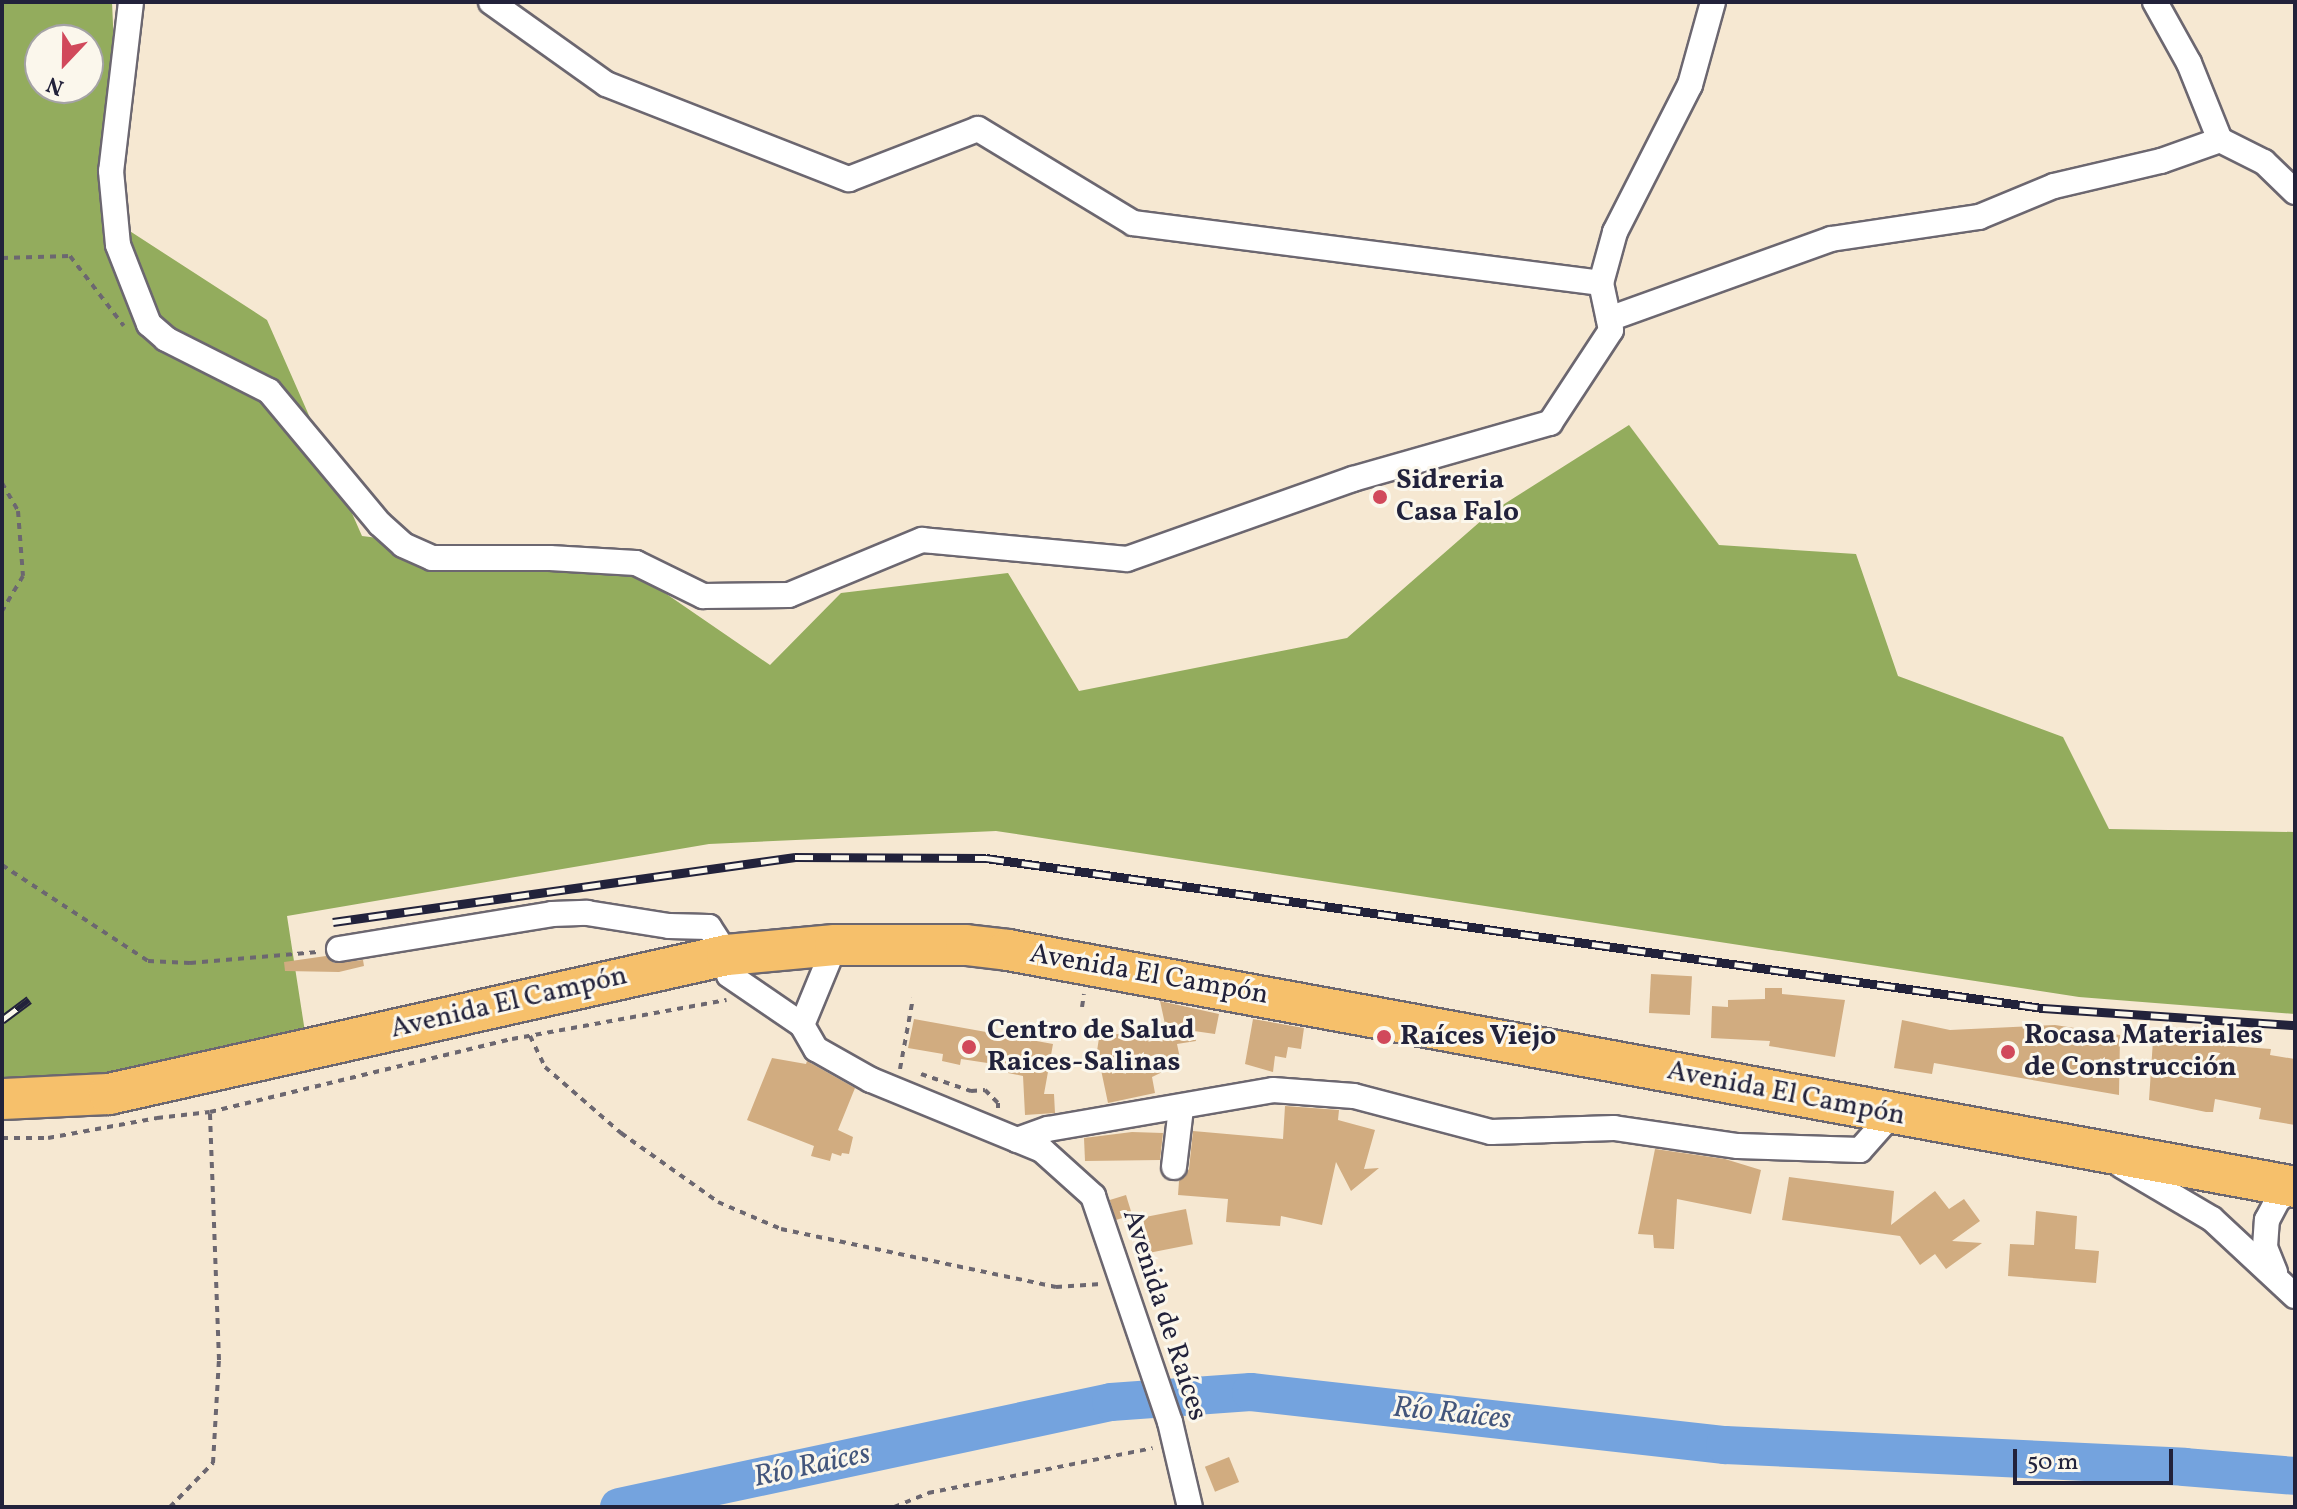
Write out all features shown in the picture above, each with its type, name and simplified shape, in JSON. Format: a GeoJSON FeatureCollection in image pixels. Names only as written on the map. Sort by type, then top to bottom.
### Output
{"type":"FeatureCollection","features":[{"type":"Feature","properties":{"kind":"main road","name":"Avenida El Campón"},"geometry":{"type":"LineString","coordinates":[[2,1099],[109,1094],[727,955],[835,945],[939,944],[1008,950],[2295,1188]]}},
{"type":"Feature","properties":{"kind":"street"},"geometry":{"type":"LineString","coordinates":[[131,2],[111,171],[118,245],[149,324],[166,339],[269,391],[380,524],[403,545],[432,558],[636,563],[703,596],[789,595],[922,540],[1127,559],[1353,479],[1550,423],[1611,330],[1601,283],[1615,232],[1690,85],[1713,2]]}},
{"type":"Feature","properties":{"kind":"street"},"geometry":{"type":"LineString","coordinates":[[491,2],[606,84],[849,179],[978,129],[1133,223],[1601,283]]}},
{"type":"Feature","properties":{"kind":"street"},"geometry":{"type":"LineString","coordinates":[[2155,2],[2189,63],[2220,140],[2264,162],[2295,192]]}},
{"type":"Feature","properties":{"kind":"street"},"geometry":{"type":"LineString","coordinates":[[1609,319],[1831,239],[1979,217],[2054,186],[2161,161],[2220,140]]}},
{"type":"Feature","properties":{"kind":"street"},"geometry":{"type":"LineString","coordinates":[[339,949],[552,914],[587,913],[669,926],[709,927],[727,955]]}},
{"type":"Feature","properties":{"kind":"street"},"geometry":{"type":"LineString","coordinates":[[802,1025],[835,945]]}},
{"type":"Feature","properties":{"kind":"street","name":"Avenida de Raíces"},"geometry":{"type":"LineString","coordinates":[[727,955],[729,975],[802,1025],[816,1049],[871,1080],[1042,1150],[1093,1196],[1154,1372],[1190,1507]]}},
{"type":"Feature","properties":{"kind":"street"},"geometry":{"type":"LineString","coordinates":[[1017,1140],[1048,1129],[1273,1090],[1354,1096],[1491,1132],[1614,1128],[1738,1146],[1860,1150],[1892,1114]]}},
{"type":"Feature","properties":{"kind":"street"},"geometry":{"type":"LineString","coordinates":[[1174,1167],[1181,1108]]}},
{"type":"Feature","properties":{"kind":"street"},"geometry":{"type":"LineString","coordinates":[[2093,1151],[2169,1190],[2208,1216],[2295,1296]]}},
{"type":"Feature","properties":{"kind":"street"},"geometry":{"type":"LineString","coordinates":[[2277,1277],[2265,1247],[2267,1220],[2278,1199],[2295,1188]]}},
{"type":"Feature","properties":{"kind":"path"},"geometry":{"type":"LineString","coordinates":[[2,258],[70,256],[131,336],[146,335],[149,324]]}},
{"type":"Feature","properties":{"kind":"path"},"geometry":{"type":"LineString","coordinates":[[2,483],[18,511],[23,576],[6,611],[2,611]]}},
{"type":"Feature","properties":{"kind":"path"},"geometry":{"type":"LineString","coordinates":[[2,865],[148,961],[190,963],[339,949]]}},
{"type":"Feature","properties":{"kind":"path"},"geometry":{"type":"LineString","coordinates":[[1082,1007],[1084,993]]}},
{"type":"Feature","properties":{"kind":"path"},"geometry":{"type":"LineString","coordinates":[[2,1138],[48,1138],[210,1112],[530,1036],[760,996]]}},
{"type":"Feature","properties":{"kind":"path"},"geometry":{"type":"LineString","coordinates":[[898,1082],[913,998]]}},
{"type":"Feature","properties":{"kind":"path"},"geometry":{"type":"LineString","coordinates":[[530,1036],[545,1067],[621,1133],[718,1202],[781,1229],[1056,1287],[1123,1282]]}},
{"type":"Feature","properties":{"kind":"path"},"geometry":{"type":"LineString","coordinates":[[900,1067],[971,1091],[985,1090],[998,1103]]}},
{"type":"Feature","properties":{"kind":"path"},"geometry":{"type":"LineString","coordinates":[[170,1507],[213,1463],[219,1360],[210,1112]]}},
{"type":"Feature","properties":{"kind":"path"},"geometry":{"type":"LineString","coordinates":[[894,1507],[928,1493],[1032,1475],[1172,1433]]}},
{"type":"Feature","properties":{"kind":"green space"},"geometry":{"type":"Polygon","coordinates":[[[2,2],[112,2],[122,226],[267,320],[362,536],[630,569],[770,665],[841,593],[1008,573],[1079,691],[1347,638],[1490,513],[1629,425],[1719,545],[1856,554],[1898,676],[2063,737],[2109,829],[2295,832],[2295,1014],[2079,997],[996,831],[709,844],[287,916],[305,1032],[116,1081],[2,1079],[2,2]]]}},
{"type":"Feature","properties":{"kind":"building"},"geometry":{"type":"Polygon","coordinates":[[[326,956],[334,963],[363,960],[364,966],[339,972],[285,971],[284,962],[326,956]]]}},
{"type":"Feature","properties":{"kind":"building"},"geometry":{"type":"Polygon","coordinates":[[[1651,974],[1692,976],[1690,1015],[1649,1013],[1651,974]]]}},
{"type":"Feature","properties":{"kind":"building"},"geometry":{"type":"Polygon","coordinates":[[[1765,988],[1782,988],[1782,994],[1845,1000],[1835,1057],[1769,1046],[1770,1041],[1711,1038],[1712,1006],[1728,1007],[1728,1000],[1765,999],[1765,988]]]}},
{"type":"Feature","properties":{"kind":"building"},"geometry":{"type":"Polygon","coordinates":[[[1160,1001],[1219,1014],[1215,1034],[1194,1031],[1196,1041],[1177,1044],[1181,1063],[1152,1077],[1155,1093],[1108,1103],[1097,1051],[1099,1038],[1165,1024],[1160,1001]]]}},
{"type":"Feature","properties":{"kind":"building"},"geometry":{"type":"Polygon","coordinates":[[[914,1019],[1053,1044],[1044,1094],[1054,1094],[1055,1113],[1025,1115],[1023,1076],[993,1070],[994,1064],[961,1059],[960,1065],[942,1061],[943,1054],[908,1048],[914,1019]]]}},
{"type":"Feature","properties":{"kind":"building"},"geometry":{"type":"Polygon","coordinates":[[[1253,1019],[1304,1028],[1301,1049],[1288,1047],[1286,1058],[1275,1056],[1273,1072],[1245,1064],[1253,1019]]]}},
{"type":"Feature","properties":{"kind":"building","name":"Rocasa Materiales de Construcción"},"geometry":{"type":"Polygon","coordinates":[[[1902,1020],[1950,1030],[2055,1025],[2120,1035],[2119,1095],[1934,1063],[1932,1074],[1894,1068],[1902,1020]]]}},
{"type":"Feature","properties":{"kind":"building"},"geometry":{"type":"Polygon","coordinates":[[[2153,1040],[2271,1049],[2270,1055],[2295,1059],[2295,1125],[2259,1119],[2261,1108],[2215,1099],[2213,1112],[2149,1100],[2153,1040]]]}},
{"type":"Feature","properties":{"kind":"building"},"geometry":{"type":"Polygon","coordinates":[[[772,1058],[806,1064],[807,1061],[855,1088],[838,1130],[853,1137],[849,1154],[842,1153],[841,1156],[832,1153],[830,1161],[811,1156],[814,1146],[747,1120],[772,1058]]]}},
{"type":"Feature","properties":{"kind":"building"},"geometry":{"type":"Polygon","coordinates":[[[1285,1106],[1339,1110],[1338,1120],[1375,1130],[1364,1169],[1379,1168],[1351,1191],[1336,1162],[1322,1225],[1281,1216],[1280,1226],[1226,1222],[1228,1199],[1178,1195],[1179,1181],[1189,1169],[1193,1131],[1283,1139],[1285,1106]]]}},
{"type":"Feature","properties":{"kind":"building"},"geometry":{"type":"Polygon","coordinates":[[[1132,1132],[1163,1133],[1160,1160],[1085,1161],[1084,1138],[1132,1132]]]}},
{"type":"Feature","properties":{"kind":"building"},"geometry":{"type":"Polygon","coordinates":[[[1655,1149],[1725,1159],[1761,1170],[1751,1214],[1677,1199],[1674,1249],[1654,1248],[1653,1235],[1638,1234],[1655,1149]]]}},
{"type":"Feature","properties":{"kind":"building"},"geometry":{"type":"Polygon","coordinates":[[[1789,1177],[1894,1191],[1891,1225],[1935,1191],[1949,1209],[1964,1199],[1980,1221],[1952,1241],[1982,1243],[1946,1269],[1935,1254],[1920,1265],[1900,1236],[1782,1220],[1789,1177]]]}},
{"type":"Feature","properties":{"kind":"building"},"geometry":{"type":"Polygon","coordinates":[[[1126,1195],[1132,1215],[1116,1220],[1110,1200],[1126,1195]]]}},
{"type":"Feature","properties":{"kind":"building"},"geometry":{"type":"Polygon","coordinates":[[[1186,1209],[1193,1244],[1150,1253],[1143,1217],[1186,1209]]]}},
{"type":"Feature","properties":{"kind":"building"},"geometry":{"type":"Polygon","coordinates":[[[2036,1211],[2077,1216],[2075,1249],[2099,1251],[2096,1283],[2008,1276],[2010,1244],[2034,1245],[2036,1211]]]}},
{"type":"Feature","properties":{"kind":"building"},"geometry":{"type":"Polygon","coordinates":[[[1229,1457],[1239,1482],[1215,1492],[1205,1467],[1229,1457]]]}},
{"type":"Feature","properties":{"kind":"waterway","name":"Río Raices"},"geometry":{"type":"LineString","coordinates":[[619,1507],[1111,1402],[1251,1392],[1725,1445],[2184,1467],[2295,1476]]}},
{"type":"Feature","properties":{"kind":"railway"},"geometry":{"type":"LineString","coordinates":[[333,922],[795,857],[986,858],[2043,1008],[2295,1025]]}},
{"type":"Feature","properties":{"kind":"railway"},"geometry":{"type":"LineString","coordinates":[[2,1020],[29,1000]]}},
{"type":"Feature","properties":{"kind":"place","name":"Sidreria Casa Falo"},"geometry":{"type":"Point","coordinates":[1380,497]}},
{"type":"Feature","properties":{"kind":"place","name":"Raíces Viejo"},"geometry":{"type":"Point","coordinates":[1384,1037]}},
{"type":"Feature","properties":{"kind":"place","name":"Centro de Salud Raices-Salinas"},"geometry":{"type":"Point","coordinates":[969,1047]}},
{"type":"Feature","properties":{"kind":"place","name":"Rocasa Materiales de Construcción"},"geometry":{"type":"Point","coordinates":[2008,1052]}}]}
